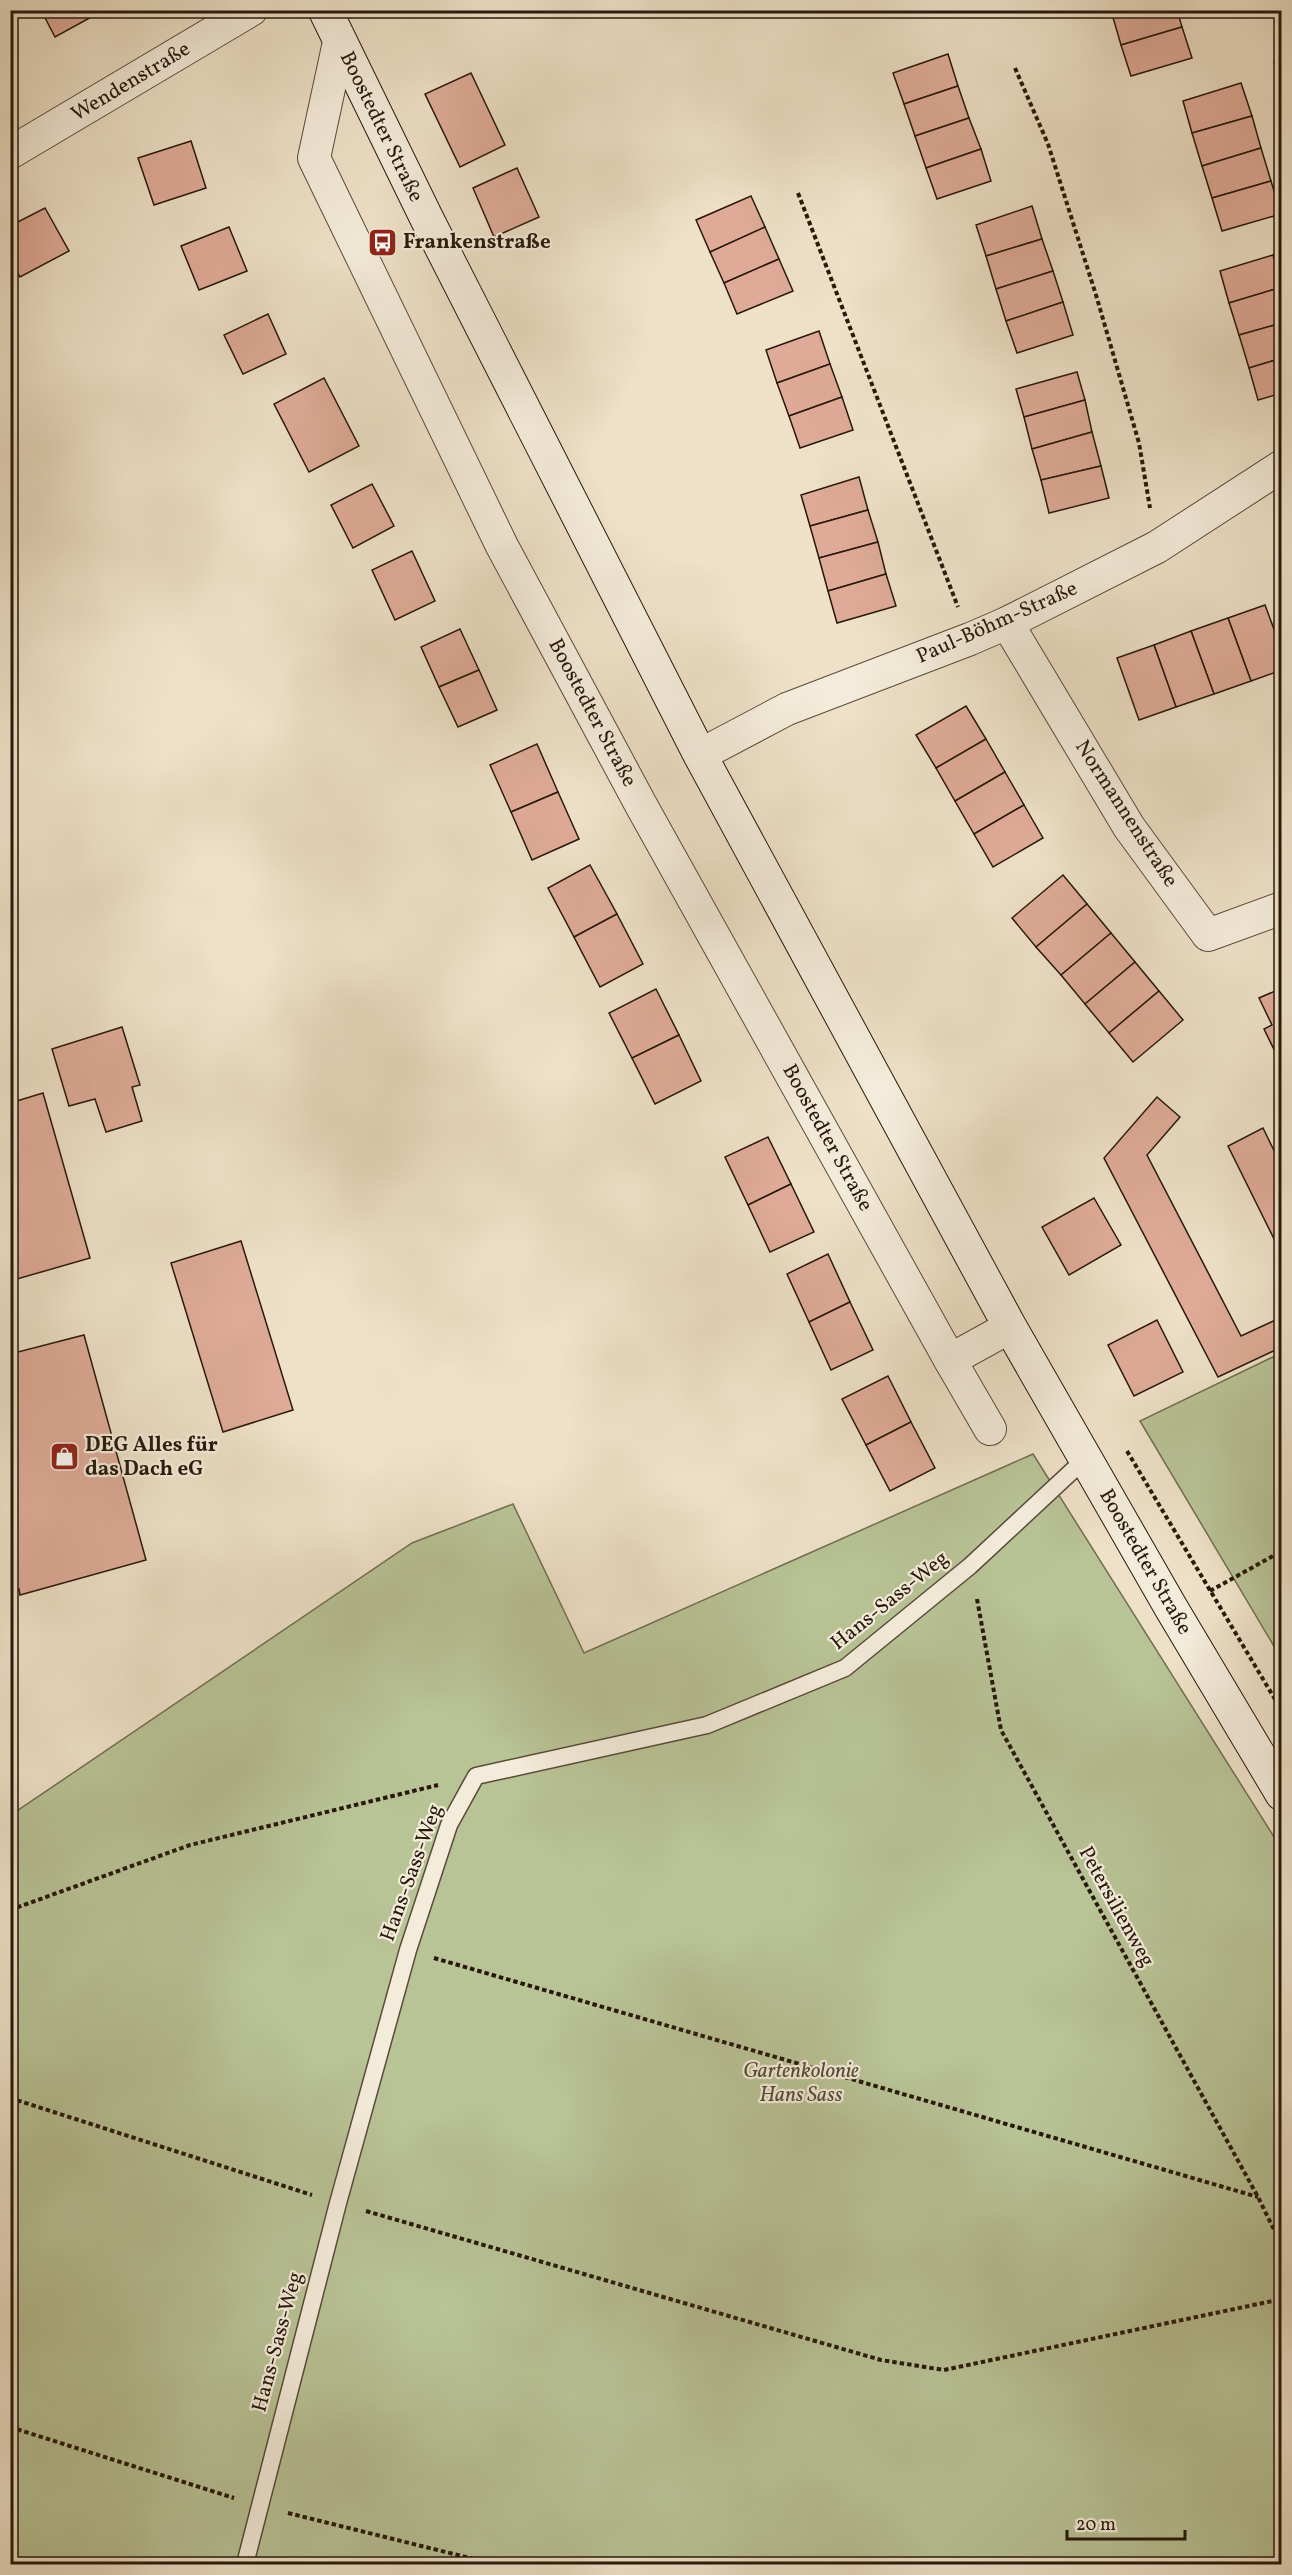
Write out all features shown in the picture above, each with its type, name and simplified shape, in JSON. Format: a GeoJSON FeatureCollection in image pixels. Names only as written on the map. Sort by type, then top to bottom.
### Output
{"type":"FeatureCollection","features":[{"type":"Feature","properties":{"kind":"street","name":"Wendenstraße"},"geometry":{"type":"LineString","coordinates":[[10,153],[251,10]]}},
{"type":"Feature","properties":{"kind":"street","name":"Boostedter Straße"},"geometry":{"type":"LineString","coordinates":[[325,10],[339,42],[700,755],[1010,1328],[1281,1794]]}},
{"type":"Feature","properties":{"kind":"street","name":"Boostedter Straße"},"geometry":{"type":"LineString","coordinates":[[339,42],[314,158],[502,546],[641,805],[990,1429]]}},
{"type":"Feature","properties":{"kind":"street","name":"Paul-Böhm-Straße"},"geometry":{"type":"LineString","coordinates":[[700,755],[787,709],[1007,623],[1157,547],[1281,466]]}},
{"type":"Feature","properties":{"kind":"street","name":"Normannenstraße"},"geometry":{"type":"LineString","coordinates":[[1007,623],[1129,827],[1208,935],[1281,908]]}},
{"type":"Feature","properties":{"kind":"street"},"geometry":{"type":"LineString","coordinates":[[950,1360],[1010,1328]]}},
{"type":"Feature","properties":{"kind":"lane","name":"Hans-Sass-Weg"},"geometry":{"type":"LineString","coordinates":[[245,2565],[338,2203],[408,1950],[449,1825],[476,1776],[707,1725],[845,1668],[970,1566],[1085,1459]]}},
{"type":"Feature","properties":{"kind":"path"},"geometry":{"type":"LineString","coordinates":[[1275,62],[1281,82]]}},
{"type":"Feature","properties":{"kind":"path"},"geometry":{"type":"LineString","coordinates":[[1015,68],[1048,144],[1096,295],[1139,443],[1157,547]]}},
{"type":"Feature","properties":{"kind":"path"},"geometry":{"type":"LineString","coordinates":[[798,193],[970,639]]}},
{"type":"Feature","properties":{"kind":"path"},"geometry":{"type":"LineString","coordinates":[[1170,1606],[1210,1591],[1281,1551]]}},
{"type":"Feature","properties":{"kind":"path","name":"Petersilienweg"},"geometry":{"type":"LineString","coordinates":[[970,1566],[1001,1730],[1258,2197],[1281,2246]]}},
{"type":"Feature","properties":{"kind":"path"},"geometry":{"type":"LineString","coordinates":[[10,1910],[190,1845],[476,1776]]}},
{"type":"Feature","properties":{"kind":"path"},"geometry":{"type":"LineString","coordinates":[[408,1950],[1258,2197]]}},
{"type":"Feature","properties":{"kind":"path"},"geometry":{"type":"LineString","coordinates":[[10,2098],[338,2203],[881,2360],[944,2370],[1281,2299]]}},
{"type":"Feature","properties":{"kind":"path"},"geometry":{"type":"LineString","coordinates":[[1259,2565],[1281,2556]]}},
{"type":"Feature","properties":{"kind":"green space"},"geometry":{"type":"Polygon","coordinates":[[[1281,1353],[1281,1658],[1140,1421],[1281,1353]]]}},
{"type":"Feature","properties":{"kind":"green space","name":"Gartenkolonie Hans Sass"},"geometry":{"type":"Polygon","coordinates":[[[1033,1454],[1281,1848],[1281,2564],[11,2564],[11,1815],[412,1543],[513,1504],[584,1653],[1033,1454]]]}},
{"type":"Feature","properties":{"kind":"building"},"geometry":{"type":"Polygon","coordinates":[[[41,10],[104,10],[55,37],[41,10]]]}},
{"type":"Feature","properties":{"kind":"building"},"geometry":{"type":"Polygon","coordinates":[[[1124,10],[1177,10],[1182,27],[1121,45],[1112,14],[1124,10]]]}},
{"type":"Feature","properties":{"kind":"building"},"geometry":{"type":"Polygon","coordinates":[[[1182,27],[1192,58],[1131,76],[1121,45],[1182,27]]]}},
{"type":"Feature","properties":{"kind":"building"},"geometry":{"type":"Polygon","coordinates":[[[948,54],[958,86],[904,104],[893,73],[948,54]]]}},
{"type":"Feature","properties":{"kind":"building"},"geometry":{"type":"Polygon","coordinates":[[[471,73],[505,145],[460,167],[425,94],[471,73]]]}},
{"type":"Feature","properties":{"kind":"building"},"geometry":{"type":"Polygon","coordinates":[[[1241,83],[1252,116],[1192,133],[1183,101],[1241,83]]]}},
{"type":"Feature","properties":{"kind":"building"},"geometry":{"type":"Polygon","coordinates":[[[958,86],[969,118],[915,136],[904,104],[958,86]]]}},
{"type":"Feature","properties":{"kind":"building"},"geometry":{"type":"Polygon","coordinates":[[[1252,116],[1261,148],[1202,166],[1192,133],[1252,116]]]}},
{"type":"Feature","properties":{"kind":"building"},"geometry":{"type":"Polygon","coordinates":[[[969,118],[981,149],[926,168],[915,136],[969,118]]]}},
{"type":"Feature","properties":{"kind":"building"},"geometry":{"type":"Polygon","coordinates":[[[191,141],[206,188],[154,205],[138,158],[191,141]]]}},
{"type":"Feature","properties":{"kind":"building"},"geometry":{"type":"Polygon","coordinates":[[[1261,148],[1271,181],[1212,198],[1202,166],[1261,148]]]}},
{"type":"Feature","properties":{"kind":"building"},"geometry":{"type":"Polygon","coordinates":[[[981,149],[991,181],[937,199],[926,168],[981,149]]]}},
{"type":"Feature","properties":{"kind":"building"},"geometry":{"type":"Polygon","coordinates":[[[517,168],[539,217],[494,237],[473,188],[517,168]]]}},
{"type":"Feature","properties":{"kind":"building"},"geometry":{"type":"Polygon","coordinates":[[[1271,181],[1281,214],[1222,231],[1212,198],[1271,181]]]}},
{"type":"Feature","properties":{"kind":"building"},"geometry":{"type":"Polygon","coordinates":[[[751,196],[765,227],[710,252],[696,220],[751,196]]]}},
{"type":"Feature","properties":{"kind":"building"},"geometry":{"type":"Polygon","coordinates":[[[1032,206],[1042,239],[986,256],[976,225],[1032,206]]]}},
{"type":"Feature","properties":{"kind":"building"},"geometry":{"type":"Polygon","coordinates":[[[45,208],[69,251],[20,277],[10,259],[10,226],[45,208]]]}},
{"type":"Feature","properties":{"kind":"building"},"geometry":{"type":"Polygon","coordinates":[[[229,227],[247,271],[199,290],[181,246],[229,227]]]}},
{"type":"Feature","properties":{"kind":"building"},"geometry":{"type":"Polygon","coordinates":[[[765,227],[779,259],[724,283],[710,252],[765,227]]]}},
{"type":"Feature","properties":{"kind":"building"},"geometry":{"type":"Polygon","coordinates":[[[1042,239],[1053,271],[996,289],[986,256],[1042,239]]]}},
{"type":"Feature","properties":{"kind":"building"},"geometry":{"type":"Polygon","coordinates":[[[1273,255],[1282,287],[1229,303],[1220,271],[1273,255]]]}},
{"type":"Feature","properties":{"kind":"building"},"geometry":{"type":"Polygon","coordinates":[[[779,259],[793,291],[737,314],[724,283],[779,259]]]}},
{"type":"Feature","properties":{"kind":"building"},"geometry":{"type":"Polygon","coordinates":[[[1053,271],[1063,302],[1006,321],[996,289],[1053,271]]]}},
{"type":"Feature","properties":{"kind":"building"},"geometry":{"type":"Polygon","coordinates":[[[1282,287],[1282,323],[1239,335],[1229,303],[1282,287]]]}},
{"type":"Feature","properties":{"kind":"building"},"geometry":{"type":"Polygon","coordinates":[[[1063,302],[1073,335],[1017,353],[1006,321],[1063,302]]]}},
{"type":"Feature","properties":{"kind":"building"},"geometry":{"type":"Polygon","coordinates":[[[268,314],[286,354],[243,374],[224,335],[268,314]]]}},
{"type":"Feature","properties":{"kind":"building"},"geometry":{"type":"Polygon","coordinates":[[[1282,323],[1282,358],[1249,368],[1239,335],[1282,323]]]}},
{"type":"Feature","properties":{"kind":"building"},"geometry":{"type":"Polygon","coordinates":[[[819,331],[830,364],[777,383],[766,350],[819,331]]]}},
{"type":"Feature","properties":{"kind":"building"},"geometry":{"type":"Polygon","coordinates":[[[1282,358],[1282,393],[1258,400],[1249,368],[1282,358]]]}},
{"type":"Feature","properties":{"kind":"building"},"geometry":{"type":"Polygon","coordinates":[[[830,364],[842,397],[789,416],[777,383],[830,364]]]}},
{"type":"Feature","properties":{"kind":"building"},"geometry":{"type":"Polygon","coordinates":[[[1077,372],[1085,400],[1024,417],[1016,389],[1077,372]]]}},
{"type":"Feature","properties":{"kind":"building"},"geometry":{"type":"Polygon","coordinates":[[[324,378],[359,446],[309,472],[274,404],[324,378]]]}},
{"type":"Feature","properties":{"kind":"building"},"geometry":{"type":"Polygon","coordinates":[[[842,397],[853,430],[800,448],[789,416],[842,397]]]}},
{"type":"Feature","properties":{"kind":"building"},"geometry":{"type":"Polygon","coordinates":[[[1085,400],[1092,432],[1032,449],[1024,417],[1085,400]]]}},
{"type":"Feature","properties":{"kind":"building"},"geometry":{"type":"Polygon","coordinates":[[[1092,432],[1101,466],[1041,480],[1032,449],[1092,432]]]}},
{"type":"Feature","properties":{"kind":"building"},"geometry":{"type":"Polygon","coordinates":[[[1101,466],[1109,498],[1049,513],[1041,480],[1101,466]]]}},
{"type":"Feature","properties":{"kind":"building"},"geometry":{"type":"Polygon","coordinates":[[[859,477],[868,510],[810,526],[801,495],[859,477]]]}},
{"type":"Feature","properties":{"kind":"building"},"geometry":{"type":"Polygon","coordinates":[[[372,484],[394,526],[353,548],[331,505],[372,484]]]}},
{"type":"Feature","properties":{"kind":"building"},"geometry":{"type":"Polygon","coordinates":[[[868,510],[878,542],[819,558],[810,526],[868,510]]]}},
{"type":"Feature","properties":{"kind":"building"},"geometry":{"type":"Polygon","coordinates":[[[878,542],[886,574],[828,591],[819,558],[878,542]]]}},
{"type":"Feature","properties":{"kind":"building"},"geometry":{"type":"Polygon","coordinates":[[[412,551],[435,601],[395,620],[372,570],[412,551]]]}},
{"type":"Feature","properties":{"kind":"building"},"geometry":{"type":"Polygon","coordinates":[[[886,574],[896,606],[837,623],[828,591],[886,574]]]}},
{"type":"Feature","properties":{"kind":"building"},"geometry":{"type":"Polygon","coordinates":[[[1265,605],[1282,651],[1282,670],[1251,681],[1228,618],[1265,605]]]}},
{"type":"Feature","properties":{"kind":"building"},"geometry":{"type":"Polygon","coordinates":[[[1228,618],[1251,681],[1214,694],[1191,631],[1228,618]]]}},
{"type":"Feature","properties":{"kind":"building"},"geometry":{"type":"Polygon","coordinates":[[[460,629],[479,670],[439,687],[421,647],[460,629]]]}},
{"type":"Feature","properties":{"kind":"building"},"geometry":{"type":"Polygon","coordinates":[[[1191,631],[1214,694],[1176,707],[1154,645],[1191,631]]]}},
{"type":"Feature","properties":{"kind":"building"},"geometry":{"type":"Polygon","coordinates":[[[1154,645],[1176,707],[1139,720],[1117,658],[1154,645]]]}},
{"type":"Feature","properties":{"kind":"building"},"geometry":{"type":"Polygon","coordinates":[[[479,670],[497,710],[458,727],[439,687],[479,670]]]}},
{"type":"Feature","properties":{"kind":"building"},"geometry":{"type":"Polygon","coordinates":[[[966,706],[986,739],[936,768],[916,735],[966,706]]]}},
{"type":"Feature","properties":{"kind":"building"},"geometry":{"type":"Polygon","coordinates":[[[986,739],[1005,772],[955,801],[936,768],[986,739]]]}},
{"type":"Feature","properties":{"kind":"building"},"geometry":{"type":"Polygon","coordinates":[[[537,744],[558,792],[511,812],[490,765],[537,744]]]}},
{"type":"Feature","properties":{"kind":"building"},"geometry":{"type":"Polygon","coordinates":[[[1005,772],[1024,805],[974,834],[955,801],[1005,772]]]}},
{"type":"Feature","properties":{"kind":"building"},"geometry":{"type":"Polygon","coordinates":[[[558,792],[579,839],[532,860],[511,812],[558,792]]]}},
{"type":"Feature","properties":{"kind":"building"},"geometry":{"type":"Polygon","coordinates":[[[1024,805],[1043,838],[993,867],[974,834],[1024,805]]]}},
{"type":"Feature","properties":{"kind":"building"},"geometry":{"type":"Polygon","coordinates":[[[590,865],[617,914],[574,937],[548,888],[590,865]]]}},
{"type":"Feature","properties":{"kind":"building"},"geometry":{"type":"Polygon","coordinates":[[[1063,875],[1087,904],[1036,947],[1012,918],[1063,875]]]}},
{"type":"Feature","properties":{"kind":"building"},"geometry":{"type":"Polygon","coordinates":[[[1087,904],[1111,933],[1061,975],[1036,947],[1087,904]]]}},
{"type":"Feature","properties":{"kind":"building"},"geometry":{"type":"Polygon","coordinates":[[[617,914],[643,964],[600,987],[574,937],[617,914]]]}},
{"type":"Feature","properties":{"kind":"building"},"geometry":{"type":"Polygon","coordinates":[[[1111,933],[1135,962],[1085,1004],[1061,975],[1111,933]]]}},
{"type":"Feature","properties":{"kind":"building"},"geometry":{"type":"Polygon","coordinates":[[[1135,962],[1159,991],[1109,1033],[1085,1004],[1135,962]]]}},
{"type":"Feature","properties":{"kind":"building"},"geometry":{"type":"Polygon","coordinates":[[[1282,988],[1282,1066],[1264,1029],[1272,1025],[1259,998],[1282,988]]]}},
{"type":"Feature","properties":{"kind":"building"},"geometry":{"type":"Polygon","coordinates":[[[656,989],[679,1035],[632,1058],[609,1013],[656,989]]]}},
{"type":"Feature","properties":{"kind":"building"},"geometry":{"type":"Polygon","coordinates":[[[1159,991],[1183,1020],[1133,1062],[1109,1033],[1159,991]]]}},
{"type":"Feature","properties":{"kind":"building"},"geometry":{"type":"Polygon","coordinates":[[[122,1027],[140,1085],[132,1087],[142,1121],[106,1132],[95,1099],[69,1106],[52,1049],[122,1027]]]}},
{"type":"Feature","properties":{"kind":"building"},"geometry":{"type":"Polygon","coordinates":[[[679,1035],[701,1081],[655,1104],[632,1058],[679,1035]]]}},
{"type":"Feature","properties":{"kind":"building"},"geometry":{"type":"Polygon","coordinates":[[[43,1093],[90,1258],[10,1281],[10,1103],[43,1093]]]}},
{"type":"Feature","properties":{"kind":"building"},"geometry":{"type":"Polygon","coordinates":[[[1157,1097],[1180,1117],[1147,1155],[1241,1336],[1282,1317],[1282,1347],[1218,1377],[1104,1158],[1157,1097]]]}},
{"type":"Feature","properties":{"kind":"building"},"geometry":{"type":"Polygon","coordinates":[[[1263,1128],[1282,1167],[1282,1255],[1228,1146],[1263,1128]]]}},
{"type":"Feature","properties":{"kind":"building"},"geometry":{"type":"Polygon","coordinates":[[[768,1137],[791,1184],[748,1205],[725,1157],[768,1137]]]}},
{"type":"Feature","properties":{"kind":"building"},"geometry":{"type":"Polygon","coordinates":[[[791,1184],[814,1232],[770,1252],[748,1205],[791,1184]]]}},
{"type":"Feature","properties":{"kind":"building"},"geometry":{"type":"Polygon","coordinates":[[[1094,1198],[1121,1245],[1069,1275],[1042,1227],[1094,1198]]]}},
{"type":"Feature","properties":{"kind":"building"},"geometry":{"type":"Polygon","coordinates":[[[241,1241],[293,1410],[223,1432],[171,1263],[241,1241]]]}},
{"type":"Feature","properties":{"kind":"building"},"geometry":{"type":"Polygon","coordinates":[[[828,1254],[850,1302],[809,1322],[787,1274],[828,1254]]]}},
{"type":"Feature","properties":{"kind":"building"},"geometry":{"type":"Polygon","coordinates":[[[850,1302],[873,1350],[831,1370],[809,1322],[850,1302]]]}},
{"type":"Feature","properties":{"kind":"building"},"geometry":{"type":"Polygon","coordinates":[[[1157,1320],[1183,1372],[1134,1396],[1108,1345],[1157,1320]]]}},
{"type":"Feature","properties":{"kind":"building","name":"DEG Alles für das Dach eG"},"geometry":{"type":"Polygon","coordinates":[[[84,1335],[146,1560],[20,1595],[19,1589],[10,1592],[10,1354],[84,1335]]]}},
{"type":"Feature","properties":{"kind":"building"},"geometry":{"type":"Polygon","coordinates":[[[888,1376],[911,1422],[866,1445],[842,1399],[888,1376]]]}},
{"type":"Feature","properties":{"kind":"building"},"geometry":{"type":"Polygon","coordinates":[[[911,1422],[935,1468],[890,1491],[866,1445],[911,1422]]]}},
{"type":"Feature","properties":{"kind":"place","name":"Frankenstraße"},"geometry":{"type":"Point","coordinates":[382,242]}},
{"type":"Feature","properties":{"kind":"place","name":"DEG Alles für das Dach eG"},"geometry":{"type":"Point","coordinates":[64,1457]}}]}
